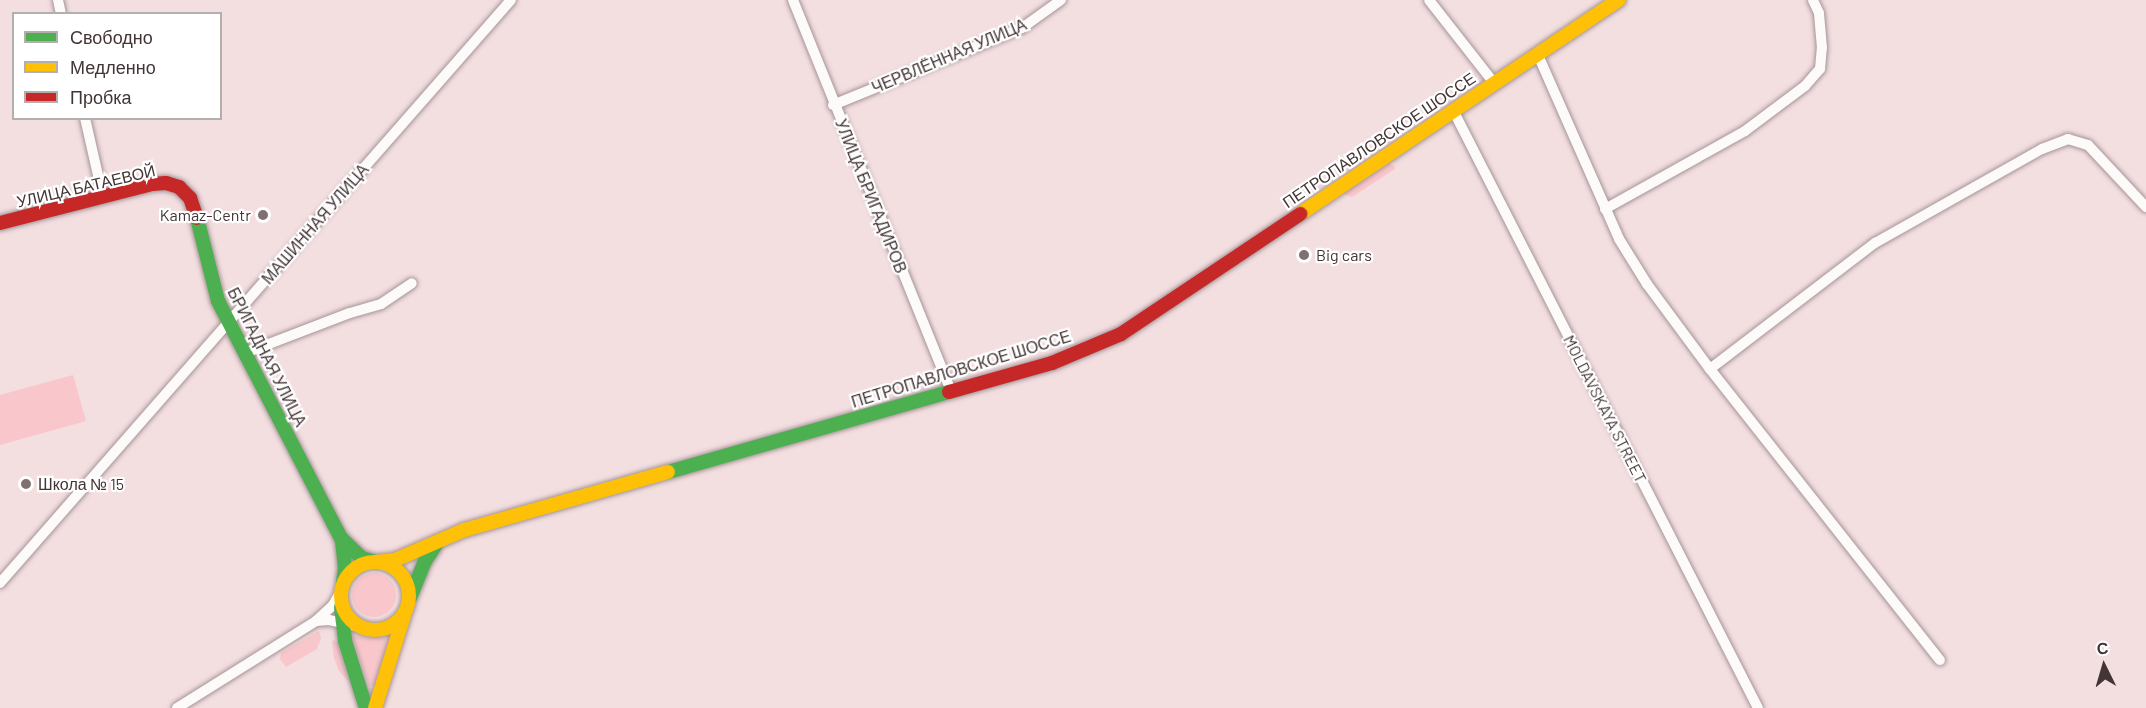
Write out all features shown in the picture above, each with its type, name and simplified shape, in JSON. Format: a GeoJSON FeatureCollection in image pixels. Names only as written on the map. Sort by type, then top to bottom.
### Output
{"type":"FeatureCollection","features":[{"type":"Feature","properties":{"kind":"main road","name":"ПЕТРОПАВЛОВСКОЕ ШОССЕ"},"geometry":{"type":"LineString","coordinates":[[376,562],[395,560],[464,530],[1052,363],[1121,334],[1619,0]]}},
{"type":"Feature","properties":{"kind":"main road","name":"УЛИЦА БАТАЕВОЙ"},"geometry":{"type":"LineString","coordinates":[[0,223],[152,184],[166,183],[179,187]]}},
{"type":"Feature","properties":{"kind":"main road","name":"БРИГАДНАЯ УЛИЦА"},"geometry":{"type":"LineString","coordinates":[[179,187],[190,198],[196,213],[208,272],[218,301],[341,538]]}},
{"type":"Feature","properties":{"kind":"main road"},"geometry":{"type":"LineString","coordinates":[[341,538],[356,554],[376,562],[397,571],[408,591],[407,607],[390,627],[369,630],[358,626],[344,611],[342,592],[360,566],[376,562]]}},
{"type":"Feature","properties":{"kind":"main road"},"geometry":{"type":"LineString","coordinates":[[341,538],[344,553],[342,623],[366,708]]}},
{"type":"Feature","properties":{"kind":"main road"},"geometry":{"type":"LineString","coordinates":[[375,708],[407,607],[425,561],[438,542]]}},
{"type":"Feature","properties":{"kind":"street","name":"МАШИННАЯ УЛИЦА"},"geometry":{"type":"LineString","coordinates":[[0,583],[511,0]]}},
{"type":"Feature","properties":{"kind":"street","name":"УЛИЦА БРИГАДИРОВ"},"geometry":{"type":"LineString","coordinates":[[793,0],[833,105],[951,391]]}},
{"type":"Feature","properties":{"kind":"street","name":"ЧЕРВЛЁННАЯ УЛИЦА"},"geometry":{"type":"LineString","coordinates":[[833,105],[1022,28],[1061,0]]}},
{"type":"Feature","properties":{"kind":"street"},"geometry":{"type":"LineString","coordinates":[[1429,0],[1494,83]]}},
{"type":"Feature","properties":{"kind":"street"},"geometry":{"type":"LineString","coordinates":[[1605,209],[1745,131],[1805,86],[1820,69],[1822,48],[1819,13],[1813,0]]}},
{"type":"Feature","properties":{"kind":"street"},"geometry":{"type":"LineString","coordinates":[[1538,55],[1619,239],[1647,284],[1710,369],[1940,660]]}},
{"type":"Feature","properties":{"kind":"street","name":"MOLDAVSKAYA STREET"},"geometry":{"type":"LineString","coordinates":[[1453,110],[1758,708]]}},
{"type":"Feature","properties":{"kind":"street"},"geometry":{"type":"LineString","coordinates":[[85,120],[103,197]]}},
{"type":"Feature","properties":{"kind":"street"},"geometry":{"type":"LineString","coordinates":[[1710,369],[1875,243],[2032,155],[2068,139],[2088,146],[2133,196],[2146,207]]}},
{"type":"Feature","properties":{"kind":"street"},"geometry":{"type":"LineString","coordinates":[[245,353],[350,313],[381,304],[412,283]]}},
{"type":"Feature","properties":{"kind":"street"},"geometry":{"type":"LineString","coordinates":[[177,708],[316,621],[333,605],[342,592]]}},
{"type":"Feature","properties":{"kind":"street"},"geometry":{"type":"LineString","coordinates":[[316,621],[358,626]]}},
{"type":"Feature","properties":{"kind":"shaded area"},"geometry":{"type":"Polygon","coordinates":[[[1389,164],[1395,166],[1395,169],[1352,197],[1341,193],[1389,164]]]}},
{"type":"Feature","properties":{"kind":"shaded area"},"geometry":{"type":"Polygon","coordinates":[[[73,375],[86,421],[0,445],[0,395],[73,375]]]}},
{"type":"Feature","properties":{"kind":"shaded area"},"geometry":{"type":"Polygon","coordinates":[[[374,573],[390,579],[396,595],[390,611],[374,617],[358,611],[352,595],[358,579],[374,573]]]}},
{"type":"Feature","properties":{"kind":"shaded area"},"geometry":{"type":"Polygon","coordinates":[[[319,631],[321,638],[317,649],[286,667],[280,659],[281,653],[319,631]]]}},
{"type":"Feature","properties":{"kind":"shaded area"},"geometry":{"type":"Polygon","coordinates":[[[394,632],[375,686],[369,686],[352,636],[372,638],[394,632]]]}},
{"type":"Feature","properties":{"kind":"shaded area"},"geometry":{"type":"Polygon","coordinates":[[[335,640],[349,682],[339,671],[334,658],[332,641],[335,640]]]}},
{"type":"Feature","properties":{"kind":"traffic: fast"},"geometry":{"type":"LineString","coordinates":[[197,218],[218,301],[341,538],[362,558],[376,562]]}},
{"type":"Feature","properties":{"kind":"traffic: fast"},"geometry":{"type":"LineString","coordinates":[[668,472],[949,392]]}},
{"type":"Feature","properties":{"kind":"traffic: fast"},"geometry":{"type":"LineString","coordinates":[[342,540],[345,568],[343,583]]}},
{"type":"Feature","properties":{"kind":"traffic: fast"},"geometry":{"type":"LineString","coordinates":[[410,598],[425,561],[438,542]]}},
{"type":"Feature","properties":{"kind":"traffic: fast"},"geometry":{"type":"LineString","coordinates":[[341,607],[345,641],[366,708]]}},
{"type":"Feature","properties":{"kind":"traffic: slow"},"geometry":{"type":"LineString","coordinates":[[1300,214],[1619,0]]}},
{"type":"Feature","properties":{"kind":"traffic: slow"},"geometry":{"type":"LineString","coordinates":[[376,562],[395,560],[464,530],[668,472]]}},
{"type":"Feature","properties":{"kind":"traffic: slow"},"geometry":{"type":"LineString","coordinates":[[375,562],[388,565],[399,572],[406,583],[409,596],[406,609],[399,620],[388,627],[375,630],[362,627],[351,620],[344,609],[341,596],[344,583],[351,572],[362,565],[375,562]]}},
{"type":"Feature","properties":{"kind":"traffic: slow"},"geometry":{"type":"LineString","coordinates":[[375,708],[404,616]]}},
{"type":"Feature","properties":{"kind":"traffic: jam"},"geometry":{"type":"LineString","coordinates":[[0,223],[152,184],[166,183],[179,187],[190,198],[197,218]]}},
{"type":"Feature","properties":{"kind":"traffic: jam"},"geometry":{"type":"LineString","coordinates":[[949,392],[1052,363],[1121,334],[1300,214]]}},
{"type":"Feature","properties":{"kind":"place","name":"Kamaz-Centr"},"geometry":{"type":"Point","coordinates":[263,215]}},
{"type":"Feature","properties":{"kind":"place","name":"Big cars"},"geometry":{"type":"Point","coordinates":[1304,255]}},
{"type":"Feature","properties":{"kind":"place","name":"Школа № 15"},"geometry":{"type":"Point","coordinates":[26,484]}}]}
